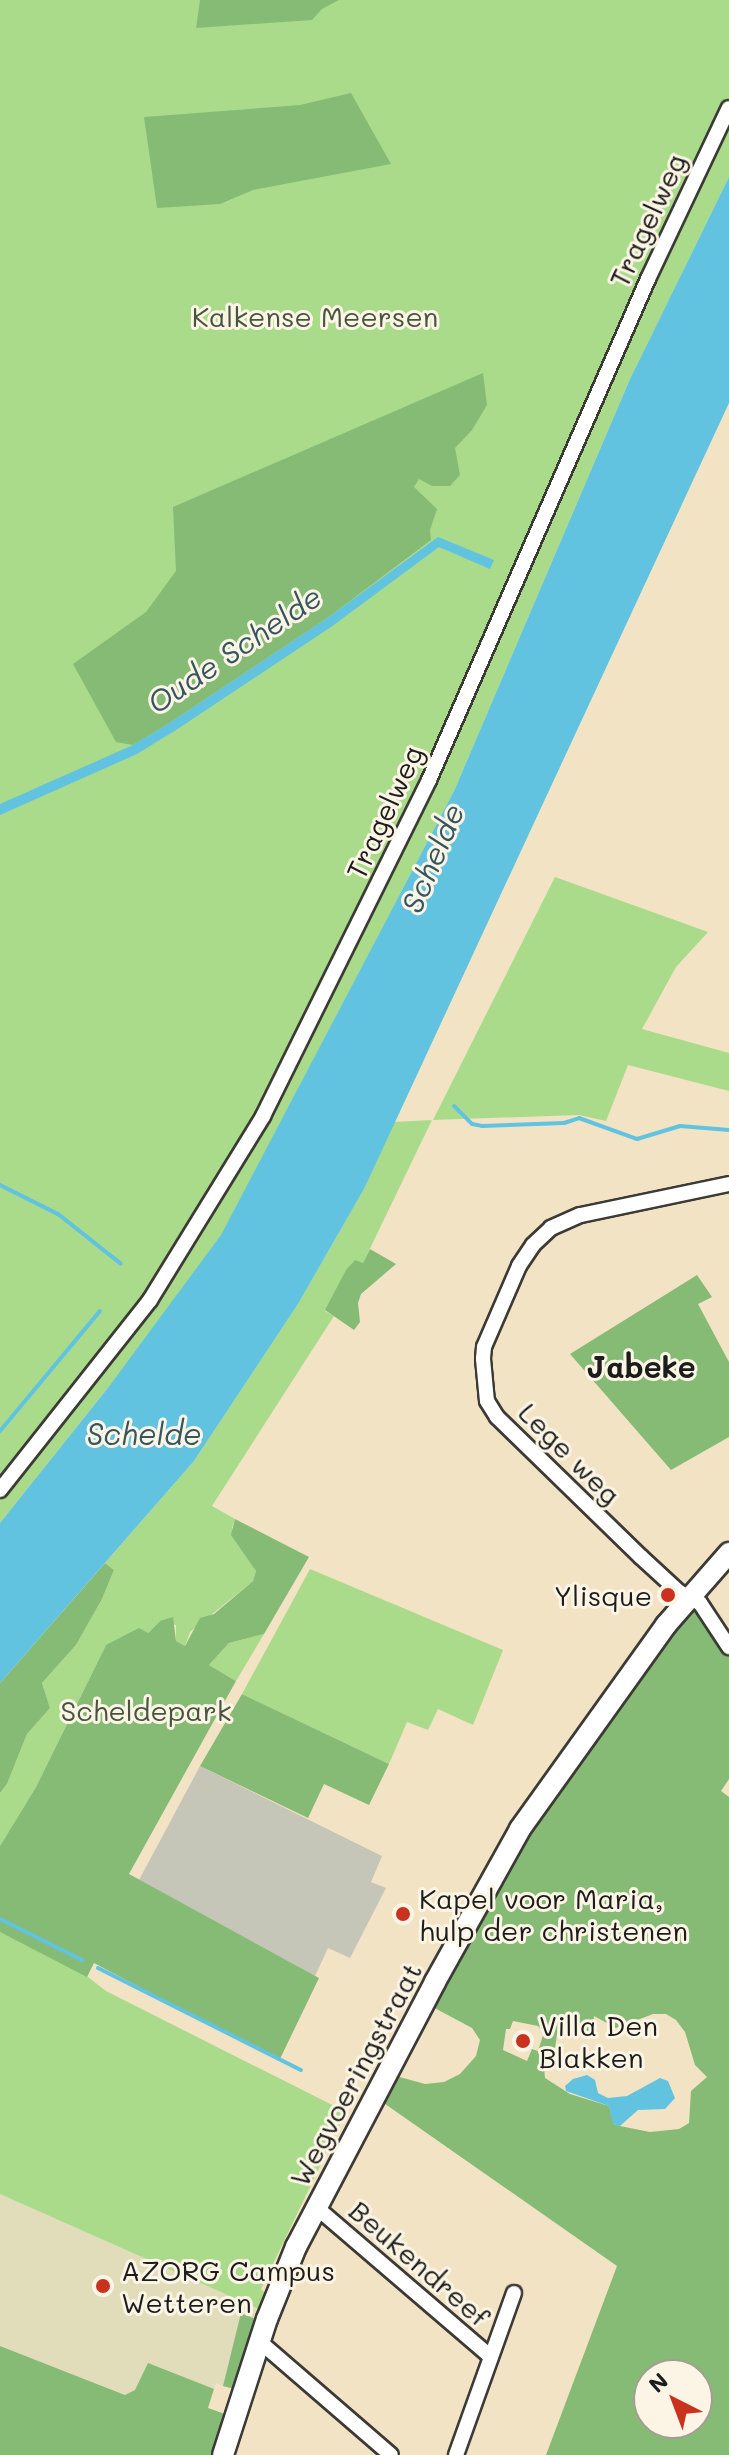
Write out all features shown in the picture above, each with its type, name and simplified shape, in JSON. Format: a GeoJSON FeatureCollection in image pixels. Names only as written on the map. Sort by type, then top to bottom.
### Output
{"type":"FeatureCollection","features":[{"type":"Feature","properties":{"kind":"main road","name":"Wegvoeringstraat"},"geometry":{"type":"LineString","coordinates":[[223,2455],[259,2341],[296,2247],[520,1829],[666,1625],[729,1553]]}},
{"type":"Feature","properties":{"kind":"street","name":"Tragelweg"},"geometry":{"type":"LineString","coordinates":[[0,1490],[150,1300],[263,1116],[429,780],[648,279],[729,108]]}},
{"type":"Feature","properties":{"kind":"street","name":"Lege weg"},"geometry":{"type":"LineString","coordinates":[[729,1184],[580,1215],[551,1228],[519,1266],[484,1347],[483,1359],[487,1401],[497,1417],[588,1507],[688,1597],[705,1608],[729,1647]]}},
{"type":"Feature","properties":{"kind":"street","name":"Beukendreef"},"geometry":{"type":"LineString","coordinates":[[316,2207],[491,2357]]}},
{"type":"Feature","properties":{"kind":"street"},"geometry":{"type":"LineString","coordinates":[[456,2455],[514,2293]]}},
{"type":"Feature","properties":{"kind":"street"},"geometry":{"type":"LineString","coordinates":[[259,2341],[391,2455]]}},
{"type":"Feature","properties":{"kind":"shaded area"},"geometry":{"type":"Polygon","coordinates":[[[200,1766],[382,1856],[371,1882],[386,1888],[350,1958],[328,1948],[315,1976],[139,1880],[200,1766]]]}},
{"type":"Feature","properties":{"kind":"shaded area","name":"AZORG Campus Wetteren"},"geometry":{"type":"Polygon","coordinates":[[[0,2194],[259,2309],[257,2320],[241,2313],[223,2386],[216,2383],[214,2389],[184,2379],[135,2390],[126,2395],[0,2346],[0,2194]]]}},
{"type":"Feature","properties":{"kind":"green space","name":"Kalkense Meersen"},"geometry":{"type":"Polygon","coordinates":[[[0,0],[729,0],[729,177],[630,379],[454,791],[221,1236],[107,1389],[0,1523],[0,0]]]}},
{"type":"Feature","properties":{"kind":"green space"},"geometry":{"type":"Polygon","coordinates":[[[200,0],[339,0],[322,9],[312,20],[196,28],[200,0]]]}},
{"type":"Feature","properties":{"kind":"green space"},"geometry":{"type":"Polygon","coordinates":[[[351,93],[391,164],[253,190],[220,204],[157,208],[144,117],[300,105],[351,93]]]}},
{"type":"Feature","properties":{"kind":"green space"},"geometry":{"type":"Polygon","coordinates":[[[483,373],[487,405],[472,430],[455,448],[460,475],[450,486],[432,486],[419,479],[414,487],[437,509],[430,530],[431,540],[326,619],[171,722],[133,745],[116,742],[73,664],[146,612],[176,571],[173,507],[483,373]]]}},
{"type":"Feature","properties":{"kind":"green space"},"geometry":{"type":"Polygon","coordinates":[[[555,877],[708,932],[676,967],[642,1029],[729,1053],[729,1091],[628,1065],[606,1121],[579,1115],[433,1120],[555,877]]]}},
{"type":"Feature","properties":{"kind":"green space"},"geometry":{"type":"Polygon","coordinates":[[[432,1120],[363,1263],[325,1311],[334,1316],[212,1506],[235,1519],[232,1528],[256,1571],[253,1581],[190,1632],[185,1646],[176,1641],[176,1625],[160,1621],[148,1633],[106,1645],[36,1787],[0,1846],[0,1793],[7,1784],[27,1734],[50,1708],[42,1683],[76,1645],[102,1599],[114,1570],[105,1563],[194,1461],[298,1304],[364,1189],[393,1122],[432,1120]]]}},
{"type":"Feature","properties":{"kind":"green space"},"geometry":{"type":"Polygon","coordinates":[[[370,1249],[396,1264],[361,1294],[358,1303],[360,1322],[354,1330],[325,1310],[346,1270],[355,1260],[363,1263],[370,1249]]]}},
{"type":"Feature","properties":{"kind":"green space"},"geometry":{"type":"Polygon","coordinates":[[[697,1275],[712,1297],[698,1304],[729,1362],[729,1437],[671,1470],[570,1354],[697,1275]]]}},
{"type":"Feature","properties":{"kind":"green space","name":"Scheldepark"},"geometry":{"type":"Polygon","coordinates":[[[235,1519],[309,1557],[264,1634],[229,1643],[209,1665],[236,1681],[129,1874],[319,1978],[279,2061],[94,1963],[87,1977],[0,1932],[0,1846],[36,1787],[106,1645],[139,1628],[148,1633],[160,1621],[173,1617],[176,1641],[185,1646],[200,1618],[214,1614],[253,1581],[256,1571],[231,1535],[235,1519]]]}},
{"type":"Feature","properties":{"kind":"green space"},"geometry":{"type":"Polygon","coordinates":[[[105,1563],[114,1570],[102,1599],[76,1645],[42,1683],[50,1708],[27,1734],[7,1784],[0,1793],[0,1683],[105,1563]]]}},
{"type":"Feature","properties":{"kind":"green space"},"geometry":{"type":"Polygon","coordinates":[[[310,1569],[503,1650],[473,1725],[438,1709],[428,1730],[407,1722],[389,1764],[242,1694],[310,1569]]]}},
{"type":"Feature","properties":{"kind":"green space"},"geometry":{"type":"Polygon","coordinates":[[[693,1604],[729,1651],[729,1779],[721,1791],[729,1797],[729,2455],[546,2455],[617,2266],[378,2099],[396,2076],[425,2084],[444,2082],[460,2074],[476,2056],[480,2040],[472,2028],[429,2005],[527,1832],[693,1604]],[[653,2014],[616,2028],[594,2016],[593,2027],[586,2036],[557,2034],[555,2049],[543,2057],[545,2078],[570,2094],[609,2106],[614,2124],[650,2132],[679,2129],[689,2123],[691,2091],[707,2077],[695,2065],[685,2032],[676,2020],[666,2014],[653,2014]],[[513,2021],[510,2029],[506,2029],[503,2050],[527,2061],[532,2049],[538,2051],[544,2032],[538,2026],[513,2021]]]}},
{"type":"Feature","properties":{"kind":"green space"},"geometry":{"type":"Polygon","coordinates":[[[264,1634],[236,1681],[209,1665],[229,1643],[264,1634]]]}},
{"type":"Feature","properties":{"kind":"green space"},"geometry":{"type":"Polygon","coordinates":[[[242,1694],[389,1764],[369,1805],[324,1784],[308,1818],[200,1766],[242,1694]]]}},
{"type":"Feature","properties":{"kind":"green space"},"geometry":{"type":"Polygon","coordinates":[[[0,1932],[79,1970],[106,1991],[346,2112],[261,2289],[266,2294],[259,2309],[0,2194],[0,1932]]]}},
{"type":"Feature","properties":{"kind":"green space"},"geometry":{"type":"Polygon","coordinates":[[[241,2313],[257,2320],[234,2389],[223,2386],[241,2313]]]}},
{"type":"Feature","properties":{"kind":"green space"},"geometry":{"type":"Polygon","coordinates":[[[0,2346],[125,2395],[135,2390],[148,2363],[214,2389],[208,2408],[225,2414],[214,2455],[0,2455],[0,2346]]]}},
{"type":"Feature","properties":{"kind":"water","name":"Schelde"},"geometry":{"type":"Polygon","coordinates":[[[729,177],[729,403],[364,1189],[298,1304],[194,1461],[0,1683],[0,1523],[107,1389],[221,1235],[454,791],[630,379],[729,177]]]}},
{"type":"Feature","properties":{"kind":"water"},"geometry":{"type":"Polygon","coordinates":[[[438,537],[494,560],[490,569],[439,547],[331,627],[137,754],[0,815],[0,804],[133,745],[171,722],[326,619],[438,537]]]}},
{"type":"Feature","properties":{"kind":"water"},"geometry":{"type":"Polygon","coordinates":[[[587,2075],[595,2080],[598,2093],[608,2098],[627,2096],[660,2078],[668,2081],[675,2098],[665,2109],[638,2110],[620,2126],[613,2124],[609,2106],[566,2091],[565,2086],[573,2079],[587,2075]]]}},
{"type":"Feature","properties":{"kind":"waterway"},"geometry":{"type":"LineString","coordinates":[[454,1106],[472,1124],[482,1126],[564,1123],[579,1118],[637,1139],[680,1126],[729,1130]]}},
{"type":"Feature","properties":{"kind":"waterway"},"geometry":{"type":"LineString","coordinates":[[0,1185],[58,1214],[121,1264]]}},
{"type":"Feature","properties":{"kind":"waterway"},"geometry":{"type":"LineString","coordinates":[[0,1431],[100,1311]]}},
{"type":"Feature","properties":{"kind":"waterway"},"geometry":{"type":"LineString","coordinates":[[0,1919],[82,1960]]}},
{"type":"Feature","properties":{"kind":"waterway"},"geometry":{"type":"LineString","coordinates":[[98,1968],[301,2070]]}},
{"type":"Feature","properties":{"kind":"place","name":"Ylisque"},"geometry":{"type":"Point","coordinates":[668,1595]}},
{"type":"Feature","properties":{"kind":"place","name":"Kapel voor Maria, hulp der christenen"},"geometry":{"type":"Point","coordinates":[403,1914]}},
{"type":"Feature","properties":{"kind":"place","name":"Villa Den Blakken"},"geometry":{"type":"Point","coordinates":[523,2041]}},
{"type":"Feature","properties":{"kind":"place","name":"AZORG Campus Wetteren"},"geometry":{"type":"Point","coordinates":[103,2286]}},
{"type":"Feature","properties":{"kind":"district","name":"Jabeke"},"geometry":{"type":"Point","coordinates":[641,1366]}},
{"type":"Feature","properties":{"kind":"water label","name":"Oude Schelde"},"geometry":{"type":"Point","coordinates":[234,649]}}]}
